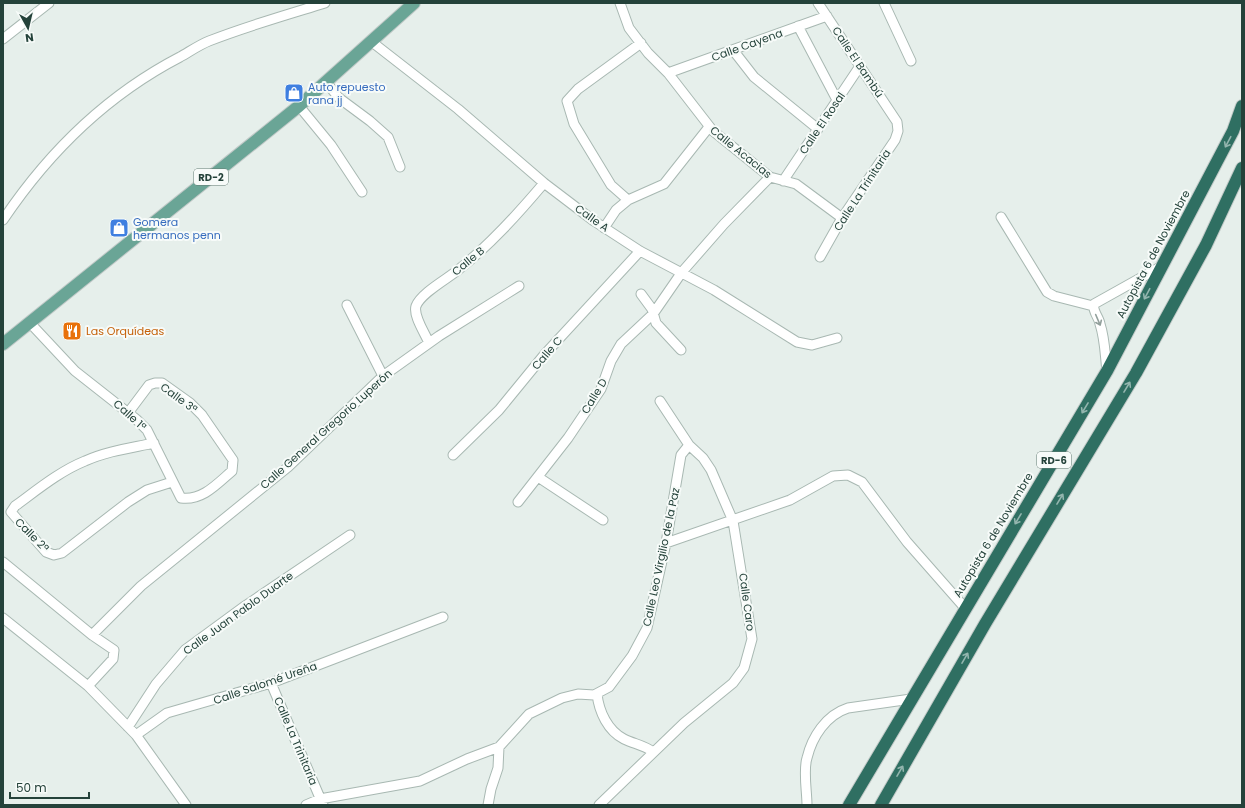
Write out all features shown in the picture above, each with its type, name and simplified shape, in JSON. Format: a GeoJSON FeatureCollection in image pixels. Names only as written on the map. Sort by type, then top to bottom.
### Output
{"type":"FeatureCollection","features":[{"type":"Feature","properties":{"kind":"highway","name":"Autopista 6 de Noviembre"},"geometry":{"type":"LineString","coordinates":[[849,805],[1107,371],[1233,131],[1242,106]]}},
{"type":"Feature","properties":{"kind":"highway","name":"RD-6"},"geometry":{"type":"LineString","coordinates":[[881,805],[989,617],[1136,373],[1206,245],[1242,168]]}},
{"type":"Feature","properties":{"kind":"main road","name":"RD-2"},"geometry":{"type":"LineString","coordinates":[[3,344],[31,324],[298,106],[372,42],[414,3]]}},
{"type":"Feature","properties":{"kind":"street"},"geometry":{"type":"LineString","coordinates":[[3,39],[49,3]]}},
{"type":"Feature","properties":{"kind":"street"},"geometry":{"type":"LineString","coordinates":[[3,220],[36,175],[64,143],[93,116],[158,68],[208,42],[325,3]]}},
{"type":"Feature","properties":{"kind":"street","name":"Calle Acacias"},"geometry":{"type":"LineString","coordinates":[[620,3],[629,28],[668,73],[709,127],[770,177],[796,184],[842,218]]}},
{"type":"Feature","properties":{"kind":"street","name":"Calle El Bambú"},"geometry":{"type":"LineString","coordinates":[[818,3],[897,122]]}},
{"type":"Feature","properties":{"kind":"street"},"geometry":{"type":"LineString","coordinates":[[884,3],[911,61]]}},
{"type":"Feature","properties":{"kind":"street","name":"Calle Cayena"},"geometry":{"type":"LineString","coordinates":[[668,73],[827,16]]}},
{"type":"Feature","properties":{"kind":"street"},"geometry":{"type":"LineString","coordinates":[[798,26],[837,100]]}},
{"type":"Feature","properties":{"kind":"street","name":"Calle A"},"geometry":{"type":"LineString","coordinates":[[372,42],[458,109],[544,183],[604,228],[640,251],[682,272],[796,342],[812,345],[837,338]]}},
{"type":"Feature","properties":{"kind":"street"},"geometry":{"type":"LineString","coordinates":[[628,200],[611,185],[606,178],[574,124],[567,101],[578,89],[641,43]]}},
{"type":"Feature","properties":{"kind":"street"},"geometry":{"type":"LineString","coordinates":[[733,50],[754,77],[818,129]]}},
{"type":"Feature","properties":{"kind":"street","name":"Calle El Rosal"},"geometry":{"type":"LineString","coordinates":[[783,181],[860,66]]}},
{"type":"Feature","properties":{"kind":"street"},"geometry":{"type":"LineString","coordinates":[[326,82],[339,98],[370,121],[388,137],[400,167]]}},
{"type":"Feature","properties":{"kind":"street"},"geometry":{"type":"LineString","coordinates":[[298,106],[330,145],[362,192]]}},
{"type":"Feature","properties":{"kind":"street","name":"Calle La Trinitaria"},"geometry":{"type":"LineString","coordinates":[[820,257],[842,218],[895,140],[898,131],[897,122]]}},
{"type":"Feature","properties":{"kind":"street"},"geometry":{"type":"LineString","coordinates":[[604,228],[616,210],[628,200],[664,184],[709,127]]}},
{"type":"Feature","properties":{"kind":"street","name":"Calle D"},"geometry":{"type":"LineString","coordinates":[[518,502],[568,438],[601,389],[616,351],[624,340],[653,314],[682,272],[724,224],[770,177]]}},
{"type":"Feature","properties":{"kind":"street","name":"Calle B"},"geometry":{"type":"LineString","coordinates":[[429,342],[416,313],[418,302],[481,251],[511,223],[544,183]]}},
{"type":"Feature","properties":{"kind":"street"},"geometry":{"type":"LineString","coordinates":[[1001,218],[1047,292],[1054,296],[1093,306],[1131,282],[1162,266]]}},
{"type":"Feature","properties":{"kind":"street","name":"Calle C"},"geometry":{"type":"LineString","coordinates":[[453,455],[504,404],[544,355],[640,251]]}},
{"type":"Feature","properties":{"kind":"street","name":"Calle General Gregorio Luperón"},"geometry":{"type":"LineString","coordinates":[[92,635],[141,586],[288,467],[383,376],[429,342],[481,308],[519,286]]}},
{"type":"Feature","properties":{"kind":"street"},"geometry":{"type":"LineString","coordinates":[[641,294],[653,314],[656,323],[682,350]]}},
{"type":"Feature","properties":{"kind":"street"},"geometry":{"type":"LineString","coordinates":[[347,305],[383,376]]}},
{"type":"Feature","properties":{"kind":"street"},"geometry":{"type":"LineString","coordinates":[[1093,306],[1104,338],[1107,371]]}},
{"type":"Feature","properties":{"kind":"street","name":"Calle 1ª"},"geometry":{"type":"LineString","coordinates":[[31,324],[75,371],[147,430],[181,498],[192,500],[208,491],[232,471]]}},
{"type":"Feature","properties":{"kind":"street","name":"Calle 3ª"},"geometry":{"type":"LineString","coordinates":[[128,413],[149,385],[162,384],[190,404],[202,415],[233,460],[232,471]]}},
{"type":"Feature","properties":{"kind":"street","name":"Calle Caro"},"geometry":{"type":"LineString","coordinates":[[599,805],[684,723],[733,683],[744,668],[749,656],[752,639],[751,622],[733,521],[711,470],[689,445],[660,401]]}},
{"type":"Feature","properties":{"kind":"street","name":"Calle 2ª"},"geometry":{"type":"LineString","coordinates":[[154,443],[85,460],[70,468],[15,506],[11,512],[46,552],[54,556],[62,553],[128,502],[147,490],[172,482]]}},
{"type":"Feature","properties":{"kind":"street","name":"Calle Leo Virgilio de la Paz"},"geometry":{"type":"LineString","coordinates":[[597,694],[610,687],[647,631],[666,543],[681,455],[689,445]]}},
{"type":"Feature","properties":{"kind":"street"},"geometry":{"type":"LineString","coordinates":[[666,543],[790,500],[833,476],[854,476],[862,482],[908,542],[965,608]]}},
{"type":"Feature","properties":{"kind":"street"},"geometry":{"type":"LineString","coordinates":[[538,477],[603,520]]}},
{"type":"Feature","properties":{"kind":"street","name":"Calle Juan Pablo Duarte"},"geometry":{"type":"LineString","coordinates":[[128,727],[156,684],[185,650],[245,606],[350,535]]}},
{"type":"Feature","properties":{"kind":"street"},"geometry":{"type":"LineString","coordinates":[[3,562],[92,635],[114,650],[115,654],[113,659],[88,686]]}},
{"type":"Feature","properties":{"kind":"street"},"geometry":{"type":"LineString","coordinates":[[3,618],[88,686],[136,735],[186,805]]}},
{"type":"Feature","properties":{"kind":"street","name":"Calle Salomé Ureña"},"geometry":{"type":"LineString","coordinates":[[136,735],[167,713],[271,683],[442,618]]}},
{"type":"Feature","properties":{"kind":"street","name":"Calle La Trinitaria"},"geometry":{"type":"LineString","coordinates":[[271,683],[322,802]]}},
{"type":"Feature","properties":{"kind":"street"},"geometry":{"type":"LineString","coordinates":[[306,805],[420,781],[467,759],[499,747],[529,714],[562,698],[578,694],[597,694],[601,712],[615,732],[622,739],[644,746],[653,752]]}},
{"type":"Feature","properties":{"kind":"street"},"geometry":{"type":"LineString","coordinates":[[808,805],[806,760],[822,724],[841,710],[848,708],[911,699]]}},
{"type":"Feature","properties":{"kind":"street"},"geometry":{"type":"LineString","coordinates":[[488,805],[491,789],[498,768],[499,747]]}},
{"type":"Feature","properties":{"kind":"place","name":"Auto repuesto rana jj"},"geometry":{"type":"Point","coordinates":[294,93]}},
{"type":"Feature","properties":{"kind":"place","name":"Gomera hermanos penn"},"geometry":{"type":"Point","coordinates":[119,228]}},
{"type":"Feature","properties":{"kind":"place","name":"Las Orquídeas"},"geometry":{"type":"Point","coordinates":[72,331]}}]}
